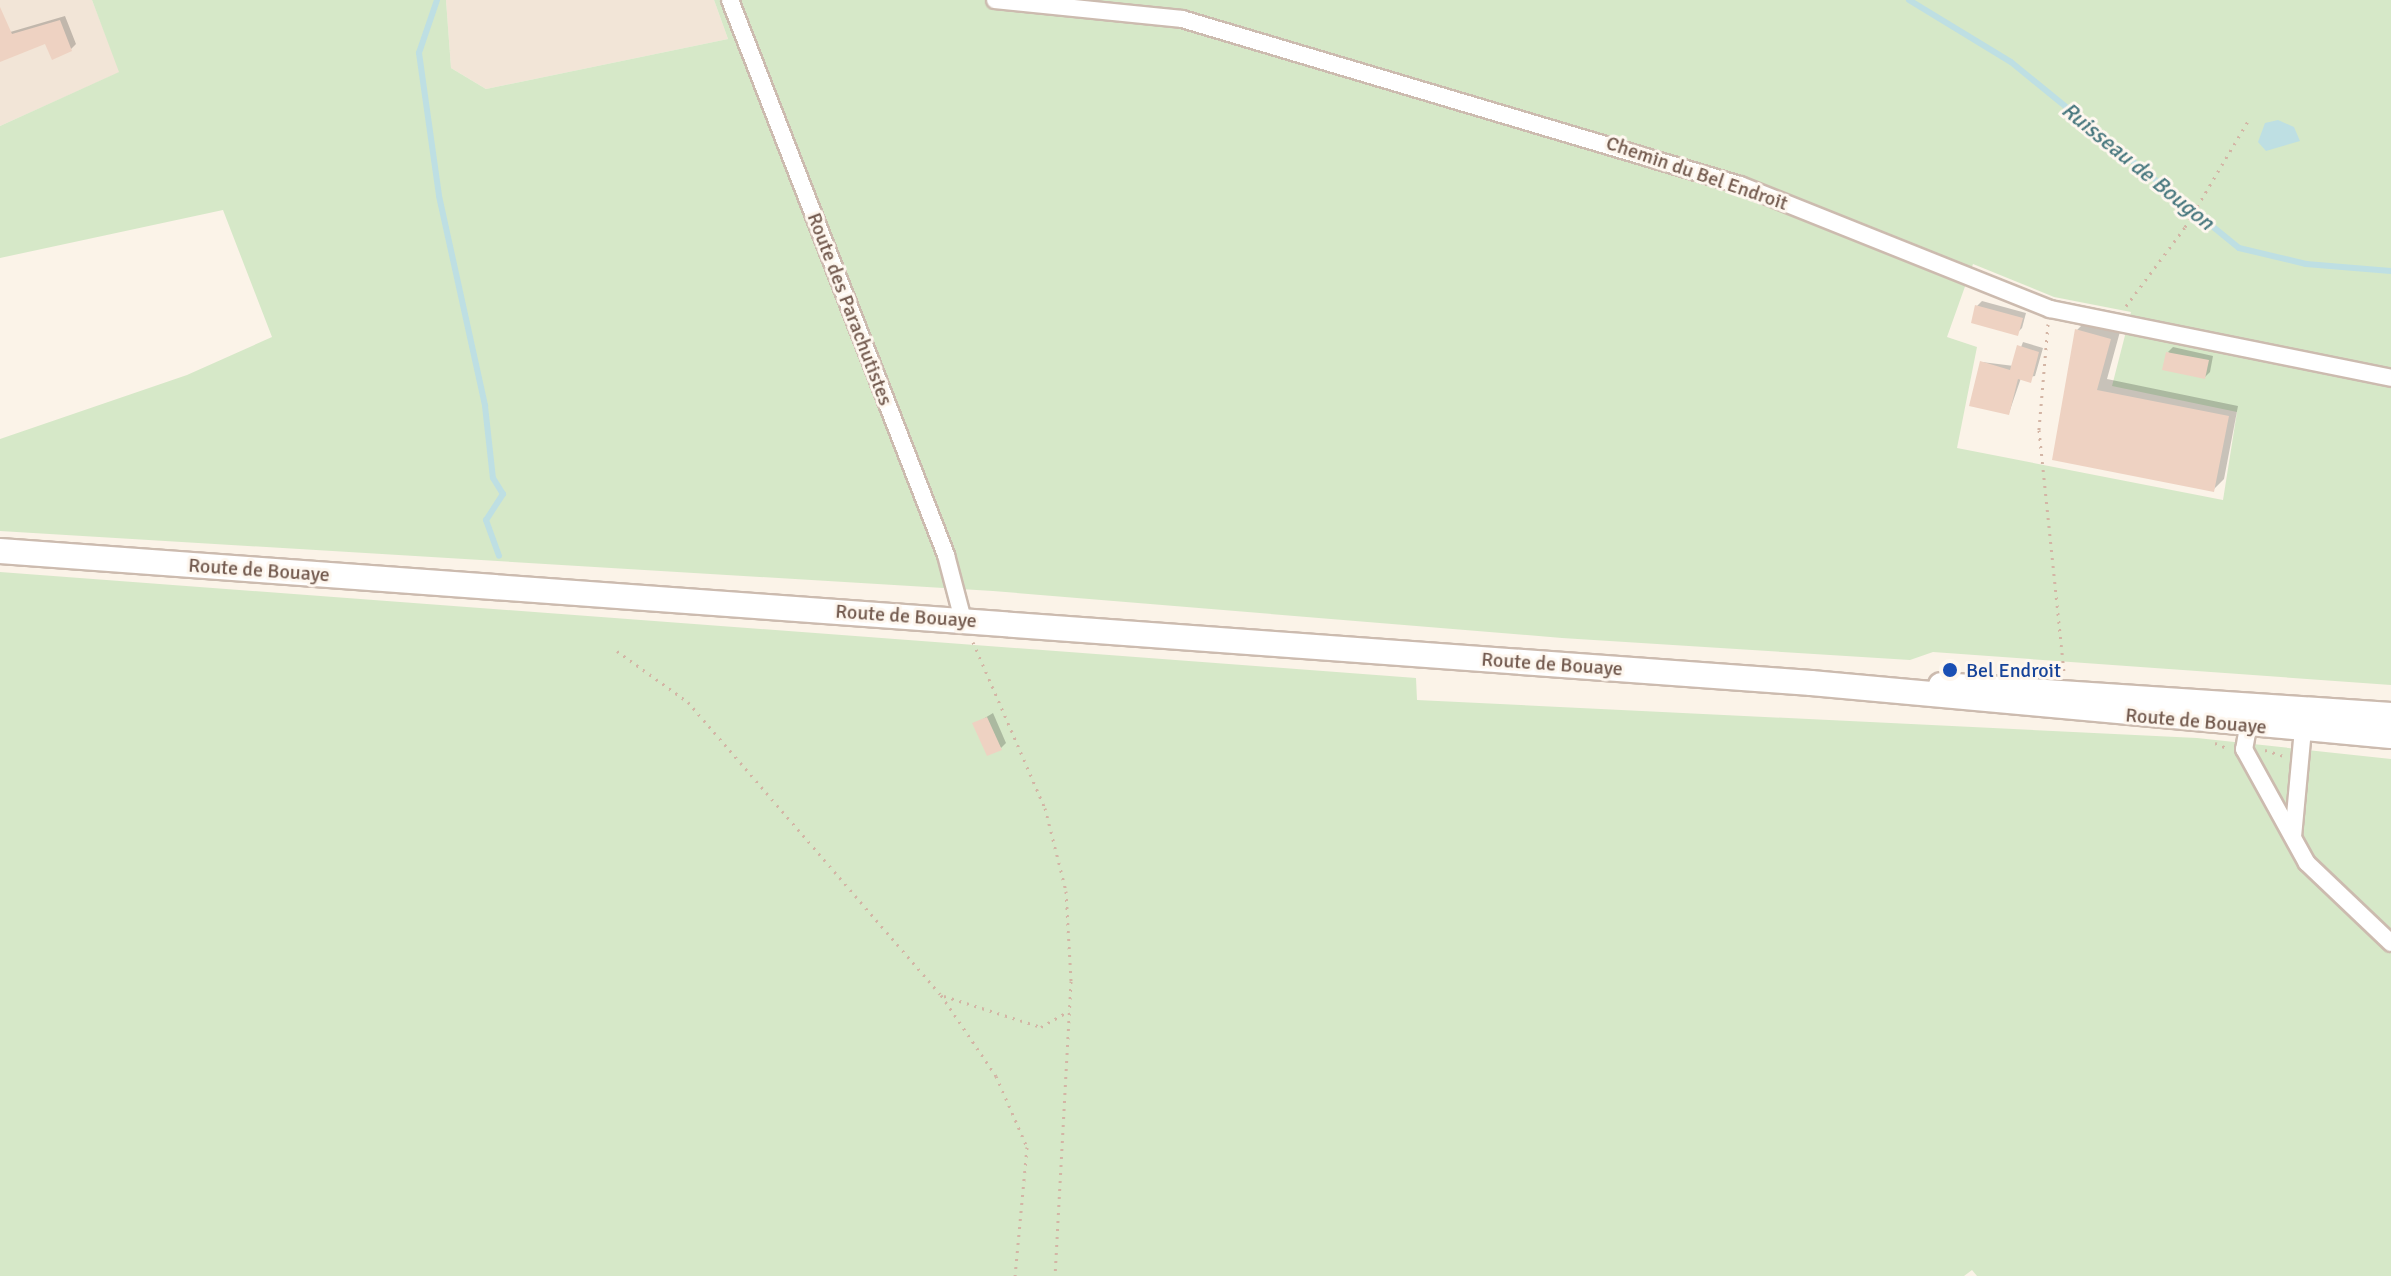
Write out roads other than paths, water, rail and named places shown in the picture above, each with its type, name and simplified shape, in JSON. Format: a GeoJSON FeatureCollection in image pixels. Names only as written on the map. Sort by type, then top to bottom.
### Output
{"type":"FeatureCollection","features":[{"type":"Feature","properties":{"kind":"main road","name":"Route de Bouaye"},"geometry":{"type":"LineString","coordinates":[[0,551],[967,629],[1811,683],[2066,691],[2299,716],[2391,736]]}},
{"type":"Feature","properties":{"kind":"main road","name":"Route de Bouaye"},"geometry":{"type":"LineString","coordinates":[[1811,683],[2243,727],[2299,716],[2391,715]]}},
{"type":"Feature","properties":{"kind":"street","name":"Route des Parachutistes"},"geometry":{"type":"LineString","coordinates":[[730,0],[946,555],[967,629]]}},
{"type":"Feature","properties":{"kind":"street","name":"Chemin du Bel Endroit"},"geometry":{"type":"LineString","coordinates":[[995,0],[1145,10],[1541,121],[1740,185],[2050,309],[2391,378]]}},
{"type":"Feature","properties":{"kind":"street"},"geometry":{"type":"LineString","coordinates":[[2293,837],[2299,716]]}},
{"type":"Feature","properties":{"kind":"street"},"geometry":{"type":"LineString","coordinates":[[2243,727],[2244,749],[2293,837],[2329,891],[2391,943]]}},
{"type":"Feature","properties":{"kind":"water"},"geometry":{"type":"Polygon","coordinates":[[[2278,120],[2294,127],[2300,141],[2266,151],[2258,142],[2265,123],[2278,120]]]}},
{"type":"Feature","properties":{"kind":"waterway"},"geometry":{"type":"LineString","coordinates":[[437,0],[419,53],[439,196],[485,406],[493,478],[503,494],[486,520],[499,556]]}},
{"type":"Feature","properties":{"kind":"waterway","name":"Ruisseau de Bougon"},"geometry":{"type":"LineString","coordinates":[[1909,0],[2011,62],[2239,248],[2306,264],[2391,271]]}},
{"type":"Feature","properties":{"kind":"place","name":"Bel Endroit"},"geometry":{"type":"Point","coordinates":[1950,670]}}]}
